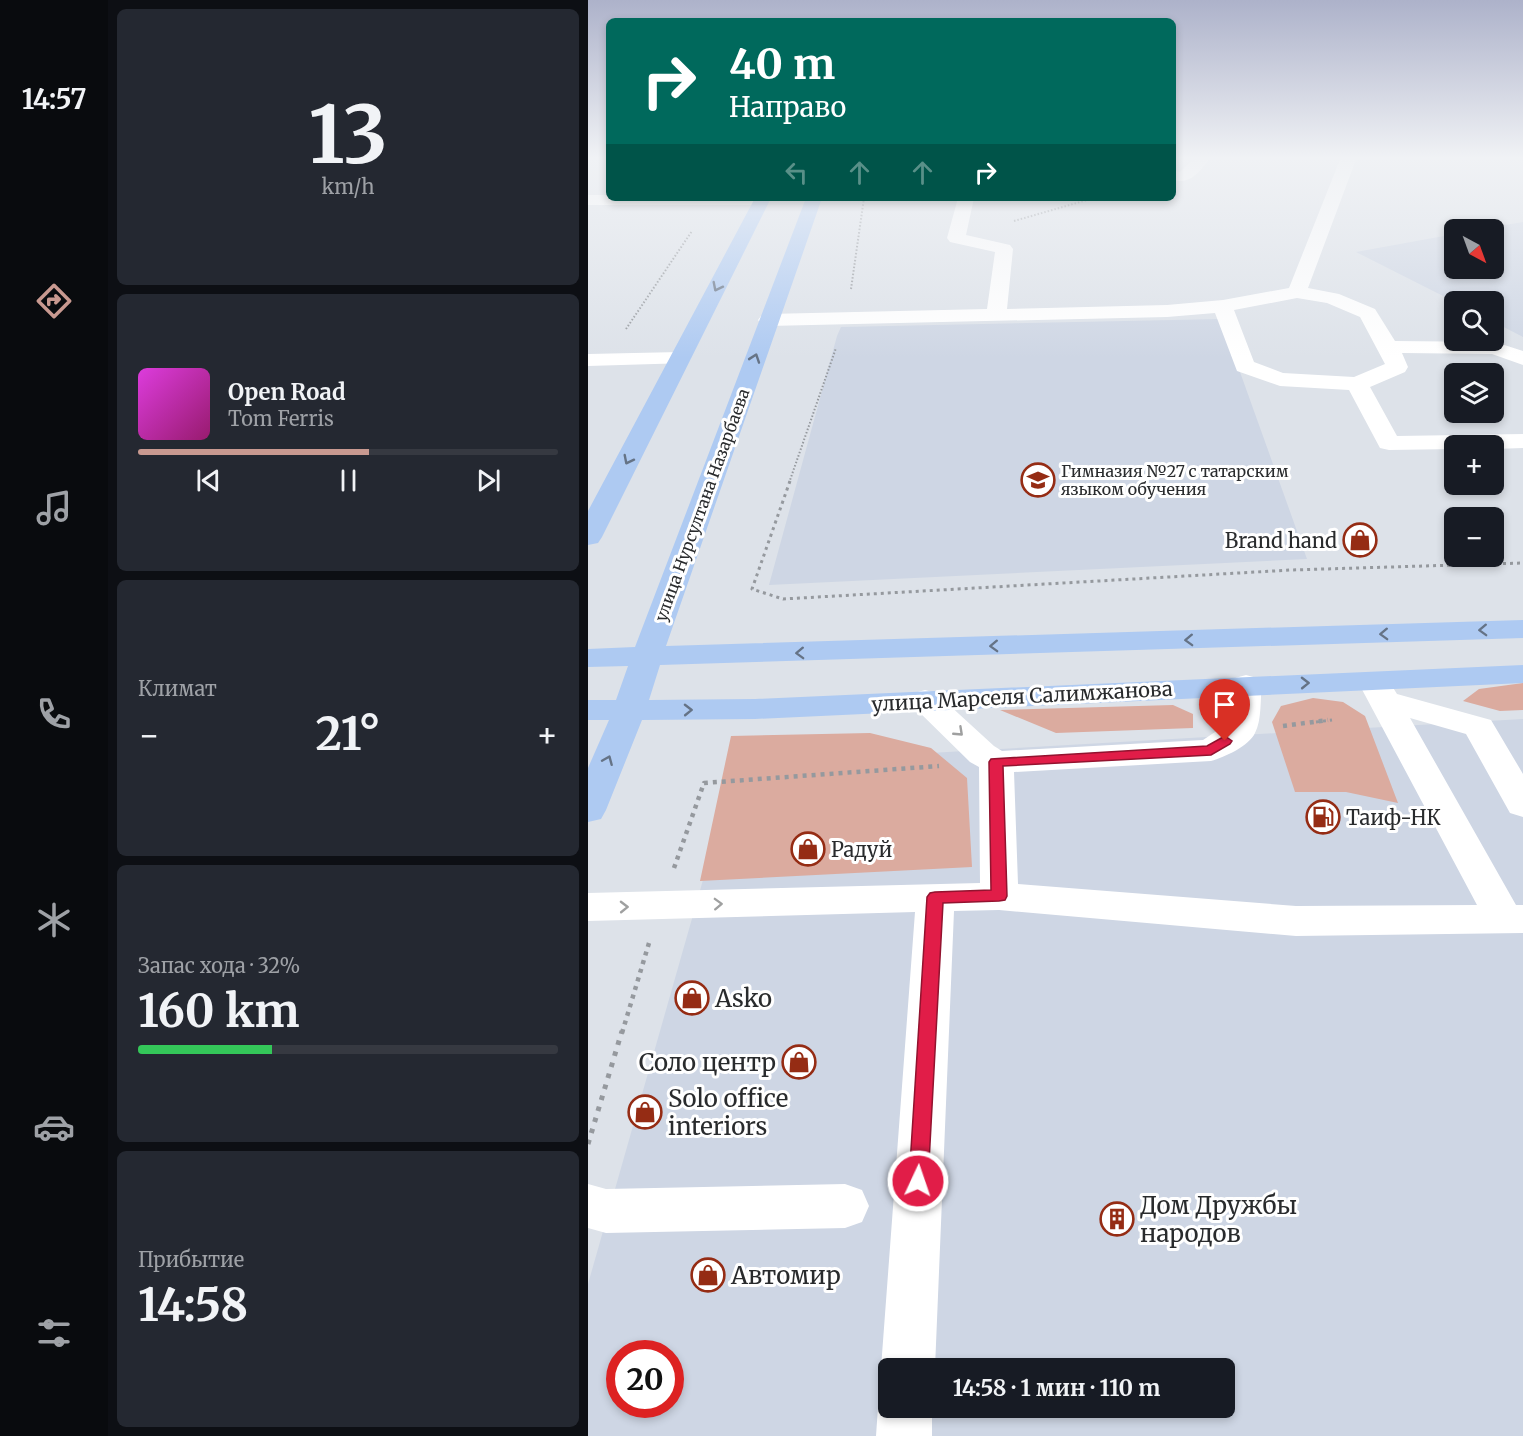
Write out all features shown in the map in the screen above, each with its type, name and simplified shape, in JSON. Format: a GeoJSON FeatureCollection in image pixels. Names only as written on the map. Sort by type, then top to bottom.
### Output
{"type":"FeatureCollection","features":[{"type":"Feature","properties":{"kind":"main road"},"geometry":{"type":"LineString","coordinates":[[588,537],[750,224]]}},
{"type":"Feature","properties":{"kind":"main road","name":"улица Нурсултана Назарбаева"},"geometry":{"type":"LineString","coordinates":[[588,810],[629,711],[646,656],[804,224]]}},
{"type":"Feature","properties":{"kind":"main road"},"geometry":{"type":"LineString","coordinates":[[588,658],[1523,629]]}},
{"type":"Feature","properties":{"kind":"main road","name":"улица Марселя Салимжанова"},"geometry":{"type":"LineString","coordinates":[[588,710],[754,709],[1246,685],[1380,691],[1523,674]]}},
{"type":"Feature","properties":{"kind":"lane"},"geometry":{"type":"LineString","coordinates":[[959,224],[956,238],[1004,249],[996,315]]}},
{"type":"Feature","properties":{"kind":"lane"},"geometry":{"type":"LineString","coordinates":[[1298,292],[1323,224]]}},
{"type":"Feature","properties":{"kind":"lane"},"geometry":{"type":"LineString","coordinates":[[768,320],[1167,311],[1222,306],[1298,292],[1332,298],[1368,313],[1388,346],[1397,368],[1357,384],[1280,379],[1245,366],[1222,306]]}},
{"type":"Feature","properties":{"kind":"lane"},"geometry":{"type":"LineString","coordinates":[[1388,346],[1495,348],[1523,359]]}},
{"type":"Feature","properties":{"kind":"lane"},"geometry":{"type":"LineString","coordinates":[[597,360],[680,358]]}},
{"type":"Feature","properties":{"kind":"lane"},"geometry":{"type":"LineString","coordinates":[[1357,384],[1389,443],[1523,441]]}},
{"type":"Feature","properties":{"kind":"lane"},"geometry":{"type":"LineString","coordinates":[[925,700],[982,754],[996,762],[1211,750],[1240,731],[1246,685]]}},
{"type":"Feature","properties":{"kind":"lane"},"geometry":{"type":"LineString","coordinates":[[1380,691],[1479,727],[1523,805]]}},
{"type":"Feature","properties":{"kind":"lane"},"geometry":{"type":"LineString","coordinates":[[588,908],[999,896],[1296,921],[1514,919],[1380,691]]}},
{"type":"Feature","properties":{"kind":"lane"},"geometry":{"type":"LineString","coordinates":[[996,762],[999,896]]}},
{"type":"Feature","properties":{"kind":"lane"},"geometry":{"type":"LineString","coordinates":[[909,1358],[935,897]]}},
{"type":"Feature","properties":{"kind":"lane"},"geometry":{"type":"LineString","coordinates":[[588,1206],[606,1211],[845,1206]]}},
{"type":"Feature","properties":{"kind":"lane"},"geometry":{"type":"LineString","coordinates":[[904,1436],[905,1418]]}},
{"type":"Feature","properties":{"kind":"path"},"geometry":{"type":"LineString","coordinates":[[597,360],[696,224]]}},
{"type":"Feature","properties":{"kind":"path"},"geometry":{"type":"LineString","coordinates":[[860,224],[846,319],[752,589],[783,599],[1291,570],[1523,563]]}},
{"type":"Feature","properties":{"kind":"path"},"geometry":{"type":"LineString","coordinates":[[956,238],[1004,224]]}},
{"type":"Feature","properties":{"kind":"path"},"geometry":{"type":"LineString","coordinates":[[588,1144],[660,906],[704,783]]}},
{"type":"Feature","properties":{"kind":"shaded area"},"geometry":{"type":"Polygon","coordinates":[[[1523,224],[1523,337],[1504,327],[1504,291],[1444,291],[1444,296],[1356,252],[1444,236],[1444,279],[1504,279],[1504,225],[1523,224]]]}},
{"type":"Feature","properties":{"kind":"shaded area","name":"Гимназия №27 с татарским языком обучения"},"geometry":{"type":"Polygon","coordinates":[[[1221,319],[1307,559],[769,585],[841,327],[1221,319]]]}},
{"type":"Feature","properties":{"kind":"shaded area"},"geometry":{"type":"Polygon","coordinates":[[[1523,683],[1523,710],[1500,711],[1463,701],[1479,689],[1523,683]]]}},
{"type":"Feature","properties":{"kind":"shaded area"},"geometry":{"type":"Polygon","coordinates":[[[1313,698],[1343,702],[1365,716],[1398,803],[1346,792],[1295,792],[1272,722],[1281,706],[1313,698]]]}},
{"type":"Feature","properties":{"kind":"shaded area"},"geometry":{"type":"Polygon","coordinates":[[[1173,705],[1193,714],[1193,728],[1056,733],[1000,710],[1173,705]]]}},
{"type":"Feature","properties":{"kind":"shaded area"},"geometry":{"type":"Polygon","coordinates":[[[1523,719],[1523,1436],[588,1436],[588,1284],[736,764],[1523,719]]]}},
{"type":"Feature","properties":{"kind":"shaded area"},"geometry":{"type":"Polygon","coordinates":[[[870,733],[931,748],[967,778],[972,867],[700,881],[731,736],[870,733]]]}},
{"type":"Feature","properties":{"kind":"place","name":"Гимназия №27 с татарским языком обучения"},"geometry":{"type":"Point","coordinates":[1038,480]}},
{"type":"Feature","properties":{"kind":"place","name":"Brand hand"},"geometry":{"type":"Point","coordinates":[1360,540]}},
{"type":"Feature","properties":{"kind":"place","name":"Таиф-НК"},"geometry":{"type":"Point","coordinates":[1323,817]}},
{"type":"Feature","properties":{"kind":"place","name":"Радуй"},"geometry":{"type":"Point","coordinates":[808,849]}},
{"type":"Feature","properties":{"kind":"place","name":"Asko"},"geometry":{"type":"Point","coordinates":[692,998]}},
{"type":"Feature","properties":{"kind":"place","name":"Соло центр"},"geometry":{"type":"Point","coordinates":[799,1062]}},
{"type":"Feature","properties":{"kind":"place","name":"Solo office interiors"},"geometry":{"type":"Point","coordinates":[645,1112]}},
{"type":"Feature","properties":{"kind":"place","name":"Дом Дружбы народов"},"geometry":{"type":"Point","coordinates":[1117,1219]}},
{"type":"Feature","properties":{"kind":"place","name":"Автомир"},"geometry":{"type":"Point","coordinates":[708,1275]}},
{"type":"Feature","properties":{"kind":"route"},"geometry":{"type":"LineString","coordinates":[[918,1181],[935,897],[999,896],[996,762],[1211,750],[1225,741]]}}]}
